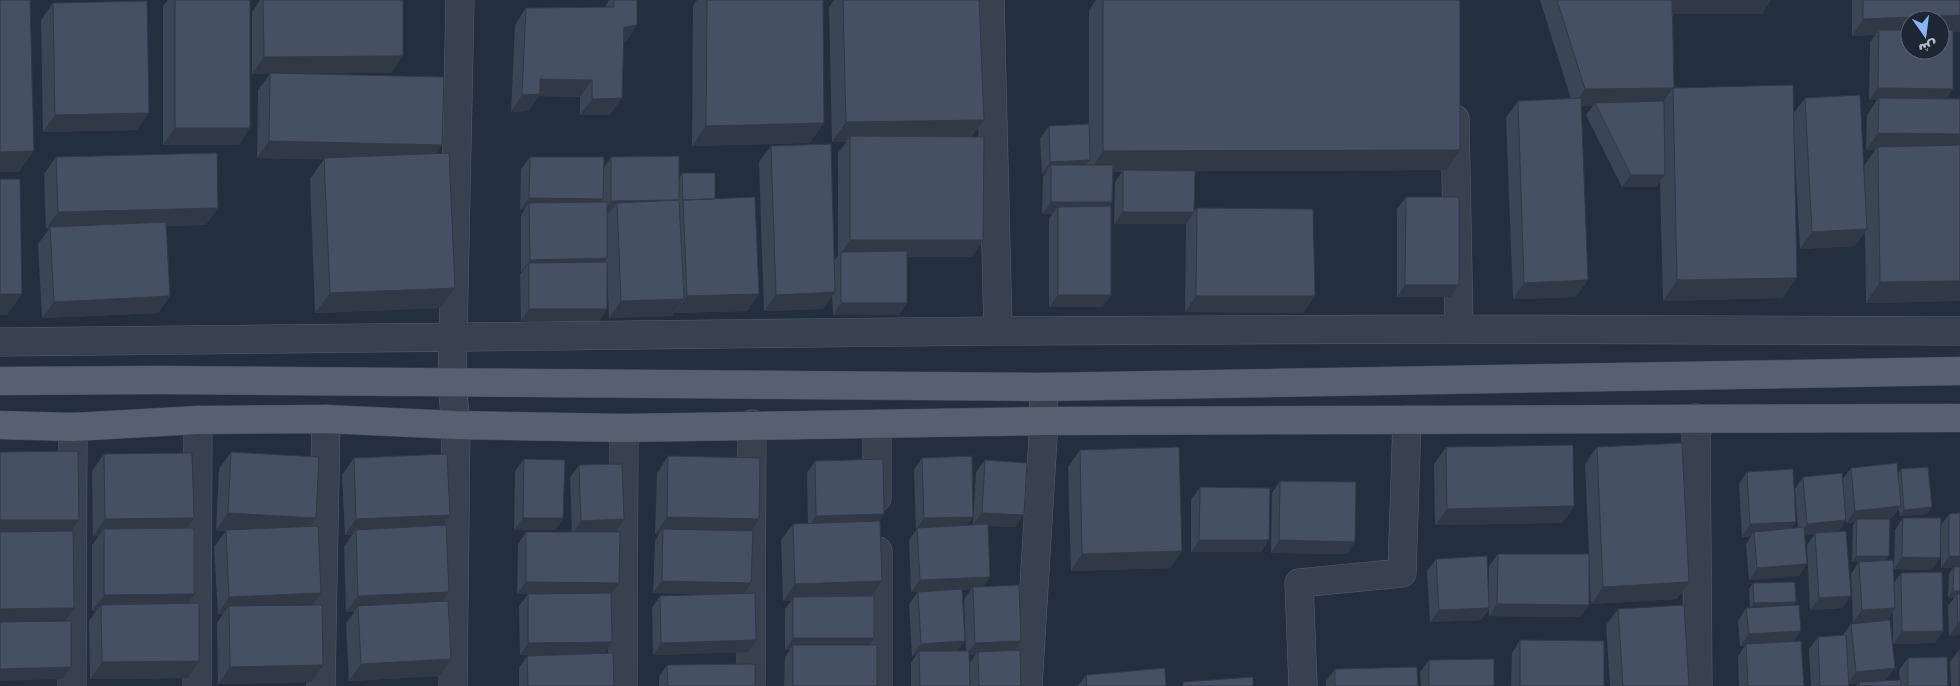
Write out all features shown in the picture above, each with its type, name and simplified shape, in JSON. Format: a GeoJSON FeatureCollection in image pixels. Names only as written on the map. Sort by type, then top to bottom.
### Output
{"type":"FeatureCollection","features":[{"type":"Feature","properties":{"kind":"main road"},"geometry":{"type":"LineString","coordinates":[[0,381],[160,380],[1043,388],[1960,371]]}},
{"type":"Feature","properties":{"kind":"main road"},"geometry":{"type":"LineString","coordinates":[[0,425],[73,427],[198,420],[326,419],[456,425],[624,428],[752,424],[1960,418]]}},
{"type":"Feature","properties":{"kind":"street"},"geometry":{"type":"LineString","coordinates":[[453,686],[456,425],[452,384],[460,0]]}},
{"type":"Feature","properties":{"kind":"street"},"geometry":{"type":"LineString","coordinates":[[990,0],[998,331]]}},
{"type":"Feature","properties":{"kind":"street"},"geometry":{"type":"LineString","coordinates":[[1455,90],[1459,329]]}},
{"type":"Feature","properties":{"kind":"street"},"geometry":{"type":"LineString","coordinates":[[0,342],[998,331],[1459,329],[1960,331]]}},
{"type":"Feature","properties":{"kind":"street"},"geometry":{"type":"LineString","coordinates":[[1028,686],[1044,422],[1043,388]]}},
{"type":"Feature","properties":{"kind":"street"},"geometry":{"type":"LineString","coordinates":[[1696,418],[1698,686]]}},
{"type":"Feature","properties":{"kind":"street"},"geometry":{"type":"LineString","coordinates":[[321,686],[326,419]]}},
{"type":"Feature","properties":{"kind":"street"},"geometry":{"type":"LineString","coordinates":[[197,686],[198,420]]}},
{"type":"Feature","properties":{"kind":"street"},"geometry":{"type":"LineString","coordinates":[[1303,686],[1299,583],[1402,573],[1408,420]]}},
{"type":"Feature","properties":{"kind":"street"},"geometry":{"type":"LineString","coordinates":[[751,686],[752,424]]}},
{"type":"Feature","properties":{"kind":"street"},"geometry":{"type":"LineString","coordinates":[[877,424],[878,686]]}},
{"type":"Feature","properties":{"kind":"street"},"geometry":{"type":"LineString","coordinates":[[72,686],[73,427]]}},
{"type":"Feature","properties":{"kind":"street"},"geometry":{"type":"LineString","coordinates":[[623,686],[624,428]]}},
{"type":"Feature","properties":{"kind":"building"},"geometry":{"type":"Polygon","coordinates":[[[0,0],[30,0],[34,151],[0,152],[0,0]]]}},
{"type":"Feature","properties":{"kind":"building"},"geometry":{"type":"Polygon","coordinates":[[[175,0],[250,0],[250,128],[175,128],[175,0]]]}},
{"type":"Feature","properties":{"kind":"building"},"geometry":{"type":"Polygon","coordinates":[[[263,0],[403,0],[403,56],[264,57],[263,0]]]}},
{"type":"Feature","properties":{"kind":"building"},"geometry":{"type":"Polygon","coordinates":[[[614,0],[637,0],[637,25],[624,27],[622,98],[592,99],[592,80],[540,79],[540,94],[522,95],[526,8],[614,7],[614,0]]]}},
{"type":"Feature","properties":{"kind":"building"},"geometry":{"type":"Polygon","coordinates":[[[707,0],[823,0],[824,123],[706,126],[707,0]]]}},
{"type":"Feature","properties":{"kind":"building"},"geometry":{"type":"Polygon","coordinates":[[[843,0],[979,0],[984,120],[846,122],[843,0]]]}},
{"type":"Feature","properties":{"kind":"building"},"geometry":{"type":"Polygon","coordinates":[[[1103,0],[1460,0],[1460,150],[1103,151],[1103,0]]]}},
{"type":"Feature","properties":{"kind":"building"},"geometry":{"type":"Polygon","coordinates":[[[1557,0],[1672,0],[1674,88],[1585,89],[1557,0]]]}},
{"type":"Feature","properties":{"kind":"building"},"geometry":{"type":"Polygon","coordinates":[[[1863,0],[1960,0],[1960,15],[1950,15],[1950,10],[1900,10],[1900,17],[1863,19],[1863,0]]]}},
{"type":"Feature","properties":{"kind":"building"},"geometry":{"type":"Polygon","coordinates":[[[147,1],[149,113],[55,115],[53,3],[147,1]]]}},
{"type":"Feature","properties":{"kind":"building"},"geometry":{"type":"Polygon","coordinates":[[[1879,30],[1900,30],[1900,60],[1950,60],[1950,30],[1953,30],[1953,89],[1878,88],[1879,30]]]}},
{"type":"Feature","properties":{"kind":"building"},"geometry":{"type":"Polygon","coordinates":[[[270,73],[444,77],[442,145],[269,141],[270,73]]]}},
{"type":"Feature","properties":{"kind":"building"},"geometry":{"type":"Polygon","coordinates":[[[1793,85],[1797,278],[1677,280],[1673,88],[1793,85]]]}},
{"type":"Feature","properties":{"kind":"building"},"geometry":{"type":"Polygon","coordinates":[[[1860,95],[1867,229],[1812,232],[1805,98],[1860,95]]]}},
{"type":"Feature","properties":{"kind":"building"},"geometry":{"type":"Polygon","coordinates":[[[1581,98],[1588,280],[1524,283],[1518,101],[1581,98]]]}},
{"type":"Feature","properties":{"kind":"building"},"geometry":{"type":"Polygon","coordinates":[[[1879,98],[1960,99],[1960,134],[1878,133],[1879,98]]]}},
{"type":"Feature","properties":{"kind":"building"},"geometry":{"type":"Polygon","coordinates":[[[1664,101],[1665,175],[1631,175],[1595,103],[1664,101]]]}},
{"type":"Feature","properties":{"kind":"building"},"geometry":{"type":"Polygon","coordinates":[[[1089,124],[1090,160],[1050,162],[1049,126],[1089,124]]]}},
{"type":"Feature","properties":{"kind":"building"},"geometry":{"type":"Polygon","coordinates":[[[850,136],[984,137],[983,240],[850,240],[850,136]]]}},
{"type":"Feature","properties":{"kind":"building"},"geometry":{"type":"Polygon","coordinates":[[[831,144],[835,292],[776,295],[771,146],[831,144]]]}},
{"type":"Feature","properties":{"kind":"building"},"geometry":{"type":"Polygon","coordinates":[[[1960,145],[1960,281],[1880,282],[1878,147],[1960,145]]]}},
{"type":"Feature","properties":{"kind":"building"},"geometry":{"type":"Polygon","coordinates":[[[217,153],[218,208],[58,212],[56,157],[217,153]]]}},
{"type":"Feature","properties":{"kind":"building"},"geometry":{"type":"Polygon","coordinates":[[[449,153],[455,288],[330,293],[324,158],[449,153]]]}},
{"type":"Feature","properties":{"kind":"building"},"geometry":{"type":"Polygon","coordinates":[[[679,156],[679,200],[611,201],[611,157],[679,156]]]}},
{"type":"Feature","properties":{"kind":"building"},"geometry":{"type":"Polygon","coordinates":[[[530,157],[604,157],[603,199],[529,198],[530,157]]]}},
{"type":"Feature","properties":{"kind":"building"},"geometry":{"type":"Polygon","coordinates":[[[1051,165],[1113,165],[1112,202],[1051,202],[1051,165]]]}},
{"type":"Feature","properties":{"kind":"building"},"geometry":{"type":"Polygon","coordinates":[[[1123,170],[1195,171],[1194,212],[1123,212],[1123,170]]]}},
{"type":"Feature","properties":{"kind":"building"},"geometry":{"type":"Polygon","coordinates":[[[682,173],[715,173],[715,199],[683,201],[682,173]]]}},
{"type":"Feature","properties":{"kind":"building"},"geometry":{"type":"Polygon","coordinates":[[[0,179],[20,179],[22,294],[0,294],[0,179]]]}},
{"type":"Feature","properties":{"kind":"building"},"geometry":{"type":"Polygon","coordinates":[[[755,197],[759,294],[687,296],[683,200],[755,197]]]}},
{"type":"Feature","properties":{"kind":"building"},"geometry":{"type":"Polygon","coordinates":[[[1406,197],[1459,197],[1459,285],[1405,285],[1406,197]]]}},
{"type":"Feature","properties":{"kind":"building"},"geometry":{"type":"Polygon","coordinates":[[[679,200],[684,299],[621,301],[617,203],[679,200]]]}},
{"type":"Feature","properties":{"kind":"building"},"geometry":{"type":"Polygon","coordinates":[[[607,202],[607,258],[530,260],[529,203],[607,202]]]}},
{"type":"Feature","properties":{"kind":"building"},"geometry":{"type":"Polygon","coordinates":[[[1111,206],[1111,295],[1058,295],[1058,207],[1111,206]]]}},
{"type":"Feature","properties":{"kind":"building"},"geometry":{"type":"Polygon","coordinates":[[[1197,208],[1313,209],[1315,296],[1196,296],[1197,208]]]}},
{"type":"Feature","properties":{"kind":"building"},"geometry":{"type":"Polygon","coordinates":[[[166,222],[170,296],[54,302],[50,227],[166,222]]]}},
{"type":"Feature","properties":{"kind":"building"},"geometry":{"type":"Polygon","coordinates":[[[907,251],[907,303],[841,303],[841,252],[907,251]]]}},
{"type":"Feature","properties":{"kind":"building"},"geometry":{"type":"Polygon","coordinates":[[[607,262],[607,309],[529,309],[529,263],[607,262]]]}},
{"type":"Feature","properties":{"kind":"building"},"geometry":{"type":"Polygon","coordinates":[[[1682,443],[1689,582],[1603,587],[1597,447],[1682,443]]]}},
{"type":"Feature","properties":{"kind":"building"},"geometry":{"type":"Polygon","coordinates":[[[1573,445],[1574,506],[1447,509],[1446,447],[1573,445]]]}},
{"type":"Feature","properties":{"kind":"building"},"geometry":{"type":"Polygon","coordinates":[[[1179,447],[1182,551],[1082,554],[1080,450],[1179,447]]]}},
{"type":"Feature","properties":{"kind":"building"},"geometry":{"type":"Polygon","coordinates":[[[78,451],[79,520],[0,520],[0,452],[78,451]]]}},
{"type":"Feature","properties":{"kind":"building"},"geometry":{"type":"Polygon","coordinates":[[[231,452],[319,457],[316,518],[228,513],[231,452]]]}},
{"type":"Feature","properties":{"kind":"building"},"geometry":{"type":"Polygon","coordinates":[[[192,453],[194,518],[105,519],[104,454],[192,453]]]}},
{"type":"Feature","properties":{"kind":"building"},"geometry":{"type":"Polygon","coordinates":[[[447,454],[450,515],[356,519],[354,458],[447,454]]]}},
{"type":"Feature","properties":{"kind":"building"},"geometry":{"type":"Polygon","coordinates":[[[668,456],[760,458],[759,519],[667,517],[668,456]]]}},
{"type":"Feature","properties":{"kind":"building"},"geometry":{"type":"Polygon","coordinates":[[[972,456],[973,517],[924,518],[922,458],[972,456]]]}},
{"type":"Feature","properties":{"kind":"building"},"geometry":{"type":"Polygon","coordinates":[[[524,459],[565,460],[563,518],[523,518],[524,459]]]}},
{"type":"Feature","properties":{"kind":"building"},"geometry":{"type":"Polygon","coordinates":[[[883,459],[884,514],[816,516],[815,461],[883,459]]]}},
{"type":"Feature","properties":{"kind":"building"},"geometry":{"type":"Polygon","coordinates":[[[985,460],[1027,463],[1024,515],[982,513],[985,460]]]}},
{"type":"Feature","properties":{"kind":"building"},"geometry":{"type":"Polygon","coordinates":[[[1897,463],[1901,506],[1855,511],[1851,468],[1897,463]]]}},
{"type":"Feature","properties":{"kind":"building"},"geometry":{"type":"Polygon","coordinates":[[[622,464],[624,519],[581,521],[579,465],[622,464]]]}},
{"type":"Feature","properties":{"kind":"building"},"geometry":{"type":"Polygon","coordinates":[[[1928,467],[1932,507],[1904,510],[1901,469],[1928,467]]]}},
{"type":"Feature","properties":{"kind":"building"},"geometry":{"type":"Polygon","coordinates":[[[1793,469],[1796,522],[1750,524],[1747,472],[1793,469]]]}},
{"type":"Feature","properties":{"kind":"building"},"geometry":{"type":"Polygon","coordinates":[[[1842,473],[1846,520],[1807,524],[1803,477],[1842,473]]]}},
{"type":"Feature","properties":{"kind":"building"},"geometry":{"type":"Polygon","coordinates":[[[1280,481],[1356,482],[1355,542],[1279,540],[1280,481]]]}},
{"type":"Feature","properties":{"kind":"building"},"geometry":{"type":"Polygon","coordinates":[[[1200,487],[1270,488],[1269,540],[1199,540],[1200,487]]]}},
{"type":"Feature","properties":{"kind":"building"},"geometry":{"type":"Polygon","coordinates":[[[1960,513],[1960,556],[1949,556],[1949,514],[1960,513]]]}},
{"type":"Feature","properties":{"kind":"building"},"geometry":{"type":"Polygon","coordinates":[[[1903,518],[1941,518],[1940,558],[1902,557],[1903,518]]]}},
{"type":"Feature","properties":{"kind":"building"},"geometry":{"type":"Polygon","coordinates":[[[1857,519],[1890,519],[1889,556],[1856,556],[1857,519]]]}},
{"type":"Feature","properties":{"kind":"building"},"geometry":{"type":"Polygon","coordinates":[[[880,521],[882,581],[795,584],[793,524],[880,521]]]}},
{"type":"Feature","properties":{"kind":"building"},"geometry":{"type":"Polygon","coordinates":[[[988,524],[990,577],[920,580],[917,528],[988,524]]]}},
{"type":"Feature","properties":{"kind":"building"},"geometry":{"type":"Polygon","coordinates":[[[446,525],[449,592],[358,596],[356,530],[446,525]]]}},
{"type":"Feature","properties":{"kind":"building"},"geometry":{"type":"Polygon","coordinates":[[[318,526],[321,593],[229,597],[226,530],[318,526]]]}},
{"type":"Feature","properties":{"kind":"building"},"geometry":{"type":"Polygon","coordinates":[[[1804,527],[1807,564],[1757,568],[1754,532],[1804,527]]]}},
{"type":"Feature","properties":{"kind":"building"},"geometry":{"type":"Polygon","coordinates":[[[194,528],[194,594],[104,595],[104,529],[194,528]]]}},
{"type":"Feature","properties":{"kind":"building"},"geometry":{"type":"Polygon","coordinates":[[[663,529],[753,531],[751,583],[662,581],[663,529]]]}},
{"type":"Feature","properties":{"kind":"building"},"geometry":{"type":"Polygon","coordinates":[[[73,531],[74,608],[0,609],[0,532],[73,531]]]}},
{"type":"Feature","properties":{"kind":"building"},"geometry":{"type":"Polygon","coordinates":[[[1846,531],[1851,596],[1819,598],[1815,533],[1846,531]]]}},
{"type":"Feature","properties":{"kind":"building"},"geometry":{"type":"Polygon","coordinates":[[[526,532],[620,532],[619,583],[526,582],[526,532]]]}},
{"type":"Feature","properties":{"kind":"building"},"geometry":{"type":"Polygon","coordinates":[[[1498,554],[1589,554],[1589,605],[1497,604],[1498,554]]]}},
{"type":"Feature","properties":{"kind":"building"},"geometry":{"type":"Polygon","coordinates":[[[1487,556],[1489,608],[1439,610],[1436,559],[1487,556]]]}},
{"type":"Feature","properties":{"kind":"building"},"geometry":{"type":"Polygon","coordinates":[[[1893,560],[1895,608],[1862,610],[1859,562],[1893,560]]]}},
{"type":"Feature","properties":{"kind":"building"},"geometry":{"type":"Polygon","coordinates":[[[1954,567],[1960,567],[1960,591],[1953,591],[1954,567]]]}},
{"type":"Feature","properties":{"kind":"building"},"geometry":{"type":"Polygon","coordinates":[[[1942,572],[1943,631],[1902,632],[1901,573],[1942,572]]]}},
{"type":"Feature","properties":{"kind":"building"},"geometry":{"type":"Polygon","coordinates":[[[1795,582],[1796,602],[1754,603],[1753,583],[1795,582]]]}},
{"type":"Feature","properties":{"kind":"building"},"geometry":{"type":"Polygon","coordinates":[[[1019,585],[1021,641],[975,643],[973,587],[1019,585]]]}},
{"type":"Feature","properties":{"kind":"building"},"geometry":{"type":"Polygon","coordinates":[[[962,589],[965,641],[921,644],[918,592],[962,589]]]}},
{"type":"Feature","properties":{"kind":"building"},"geometry":{"type":"Polygon","coordinates":[[[611,593],[612,642],[528,643],[528,594],[611,593]]]}},
{"type":"Feature","properties":{"kind":"building"},"geometry":{"type":"Polygon","coordinates":[[[755,593],[756,640],[661,643],[660,596],[755,593]]]}},
{"type":"Feature","properties":{"kind":"building"},"geometry":{"type":"Polygon","coordinates":[[[1957,594],[1960,594],[1960,623],[1958,624],[1957,594]]]}},
{"type":"Feature","properties":{"kind":"building"},"geometry":{"type":"Polygon","coordinates":[[[874,596],[874,638],[793,638],[793,597],[874,596]]]}},
{"type":"Feature","properties":{"kind":"building"},"geometry":{"type":"Polygon","coordinates":[[[448,601],[451,659],[361,664],[358,606],[448,601]]]}},
{"type":"Feature","properties":{"kind":"building"},"geometry":{"type":"Polygon","coordinates":[[[199,603],[199,661],[102,662],[101,605],[199,603]]]}},
{"type":"Feature","properties":{"kind":"building"},"geometry":{"type":"Polygon","coordinates":[[[322,605],[323,665],[230,667],[229,606],[322,605]]]}},
{"type":"Feature","properties":{"kind":"building"},"geometry":{"type":"Polygon","coordinates":[[[1684,605],[1689,686],[1623,686],[1618,609],[1684,605]]]}},
{"type":"Feature","properties":{"kind":"building"},"geometry":{"type":"Polygon","coordinates":[[[1799,605],[1801,631],[1749,634],[1746,608],[1799,605]]]}},
{"type":"Feature","properties":{"kind":"building"},"geometry":{"type":"Polygon","coordinates":[[[1890,620],[1895,668],[1856,672],[1851,624],[1890,620]]]}},
{"type":"Feature","properties":{"kind":"building"},"geometry":{"type":"Polygon","coordinates":[[[71,621],[71,667],[0,669],[0,622],[71,621]]]}},
{"type":"Feature","properties":{"kind":"building"},"geometry":{"type":"Polygon","coordinates":[[[1846,635],[1849,686],[1820,686],[1818,637],[1846,635]]]}},
{"type":"Feature","properties":{"kind":"building"},"geometry":{"type":"Polygon","coordinates":[[[1520,640],[1604,641],[1604,686],[1520,686],[1520,640]]]}},
{"type":"Feature","properties":{"kind":"building"},"geometry":{"type":"Polygon","coordinates":[[[1801,641],[1804,686],[1748,686],[1746,644],[1801,641]]]}},
{"type":"Feature","properties":{"kind":"building"},"geometry":{"type":"Polygon","coordinates":[[[793,645],[877,645],[877,686],[793,686],[793,645]]]}},
{"type":"Feature","properties":{"kind":"building"},"geometry":{"type":"Polygon","coordinates":[[[1020,650],[1021,686],[979,686],[978,652],[1020,650]]]}},
{"type":"Feature","properties":{"kind":"building"},"geometry":{"type":"Polygon","coordinates":[[[1960,650],[1960,686],[1959,686],[1960,650]]]}},
{"type":"Feature","properties":{"kind":"building"},"geometry":{"type":"Polygon","coordinates":[[[919,651],[969,651],[970,686],[920,686],[919,651]]]}},
{"type":"Feature","properties":{"kind":"building"},"geometry":{"type":"Polygon","coordinates":[[[613,653],[614,686],[528,686],[527,656],[613,653]]]}},
{"type":"Feature","properties":{"kind":"building"},"geometry":{"type":"Polygon","coordinates":[[[1947,657],[1948,686],[1908,686],[1908,658],[1947,657]]]}},
{"type":"Feature","properties":{"kind":"building"},"geometry":{"type":"Polygon","coordinates":[[[1494,659],[1494,686],[1429,686],[1429,660],[1494,659]]]}},
{"type":"Feature","properties":{"kind":"building"},"geometry":{"type":"Polygon","coordinates":[[[755,664],[755,686],[668,686],[667,665],[755,664]]]}},
{"type":"Feature","properties":{"kind":"building"},"geometry":{"type":"Polygon","coordinates":[[[1417,667],[1418,686],[1335,686],[1335,669],[1417,667]]]}},
{"type":"Feature","properties":{"kind":"building"},"geometry":{"type":"Polygon","coordinates":[[[1165,668],[1166,686],[1087,686],[1086,675],[1165,668]]]}},
{"type":"Feature","properties":{"kind":"building"},"geometry":{"type":"Polygon","coordinates":[[[1253,677],[1253,686],[1183,686],[1183,682],[1253,677]]]}},
{"type":"Feature","properties":{"kind":"building"},"geometry":{"type":"Polygon","coordinates":[[[1901,680],[1901,686],[1859,686],[1859,682],[1901,680]]]}}]}
